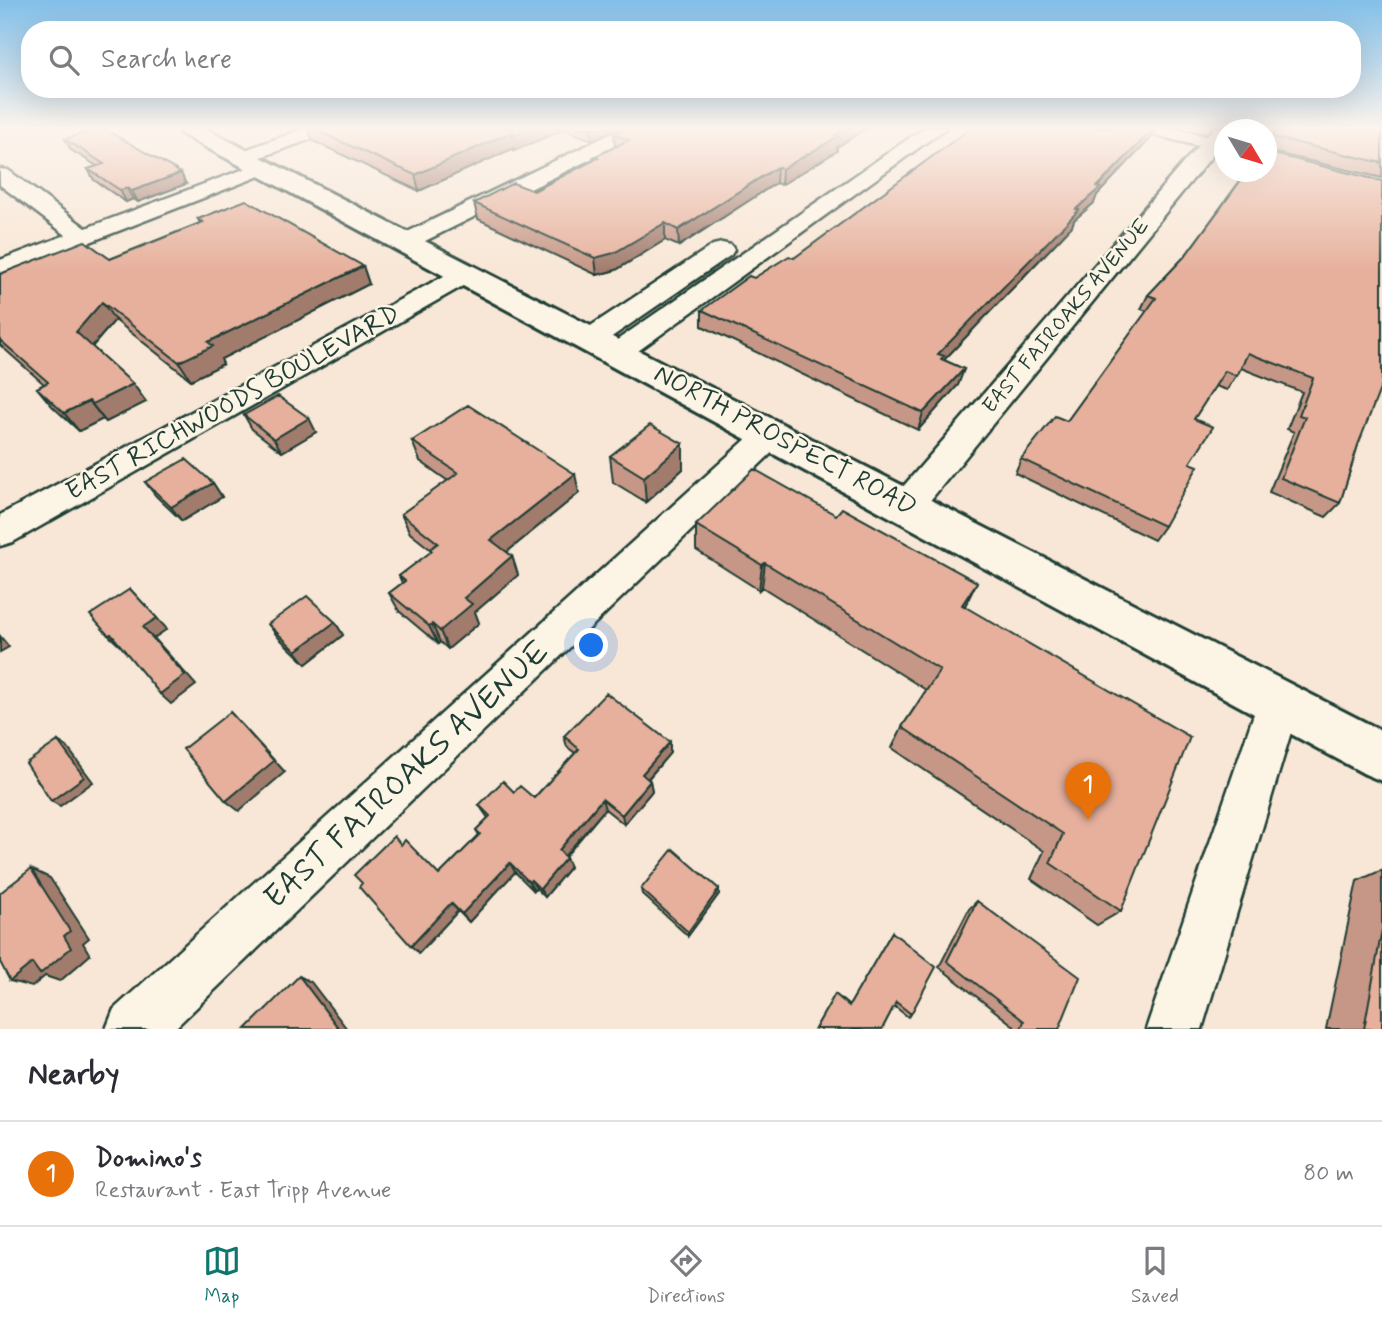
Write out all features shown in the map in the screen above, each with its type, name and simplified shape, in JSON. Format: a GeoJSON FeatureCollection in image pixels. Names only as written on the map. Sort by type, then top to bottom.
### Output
{"type":"FeatureCollection","features":[{"type":"Feature","properties":{"kind":"main road","name":"NORTH PROSPECT ROAD"},"geometry":{"type":"LineString","coordinates":[[278,176],[1382,757]]}},
{"type":"Feature","properties":{"kind":"street"},"geometry":{"type":"LineString","coordinates":[[1,176],[83,237]]}},
{"type":"Feature","properties":{"kind":"street"},"geometry":{"type":"LineString","coordinates":[[0,269],[83,237],[223,176]]}},
{"type":"Feature","properties":{"kind":"street"},"geometry":{"type":"LineString","coordinates":[[395,236],[512,176]]}},
{"type":"Feature","properties":{"kind":"street"},"geometry":{"type":"LineString","coordinates":[[395,236],[530,176]]}},
{"type":"Feature","properties":{"kind":"street"},"geometry":{"type":"LineString","coordinates":[[603,346],[838,176]]}},
{"type":"Feature","properties":{"kind":"street"},"geometry":{"type":"LineString","coordinates":[[603,346],[863,176]]}},
{"type":"Feature","properties":{"kind":"street","name":"EAST FAIROAKS AVENUE"},"geometry":{"type":"LineString","coordinates":[[907,505],[1188,176]]}},
{"type":"Feature","properties":{"kind":"street","name":"EAST RICHWOODS BOULEVARD"},"geometry":{"type":"LineString","coordinates":[[0,532],[466,274]]}},
{"type":"Feature","properties":{"kind":"street","name":"EAST FAIROAKS AVENUE"},"geometry":{"type":"LineString","coordinates":[[134,1029],[772,434]]}},
{"type":"Feature","properties":{"kind":"street"},"geometry":{"type":"LineString","coordinates":[[1174,1029],[1279,702]]}},
{"type":"Feature","properties":{"kind":"building"},"geometry":{"type":"Polygon","coordinates":[[[99,176],[173,176],[132,191],[127,188],[120,190],[99,176]]]}},
{"type":"Feature","properties":{"kind":"building"},"geometry":{"type":"Polygon","coordinates":[[[563,176],[763,176],[678,230],[665,223],[614,253],[595,258],[474,203],[513,183],[534,191],[563,176]]]}},
{"type":"Feature","properties":{"kind":"building"},"geometry":{"type":"Polygon","coordinates":[[[906,176],[1108,176],[1097,187],[1100,188],[1076,209],[1079,210],[938,354],[944,356],[941,359],[964,369],[923,413],[702,310],[749,276],[754,278],[789,256],[794,258],[906,176]]]}},
{"type":"Feature","properties":{"kind":"building"},"geometry":{"type":"Polygon","coordinates":[[[1277,176],[1362,176],[1382,181],[1382,384],[1358,445],[1340,503],[1281,478],[1305,417],[1299,415],[1313,378],[1248,353],[1237,376],[1225,371],[1194,419],[1213,427],[1190,463],[1198,466],[1164,526],[1021,459],[1055,416],[1067,421],[1156,298],[1148,295],[1185,256],[1240,182],[1277,182],[1277,176]]]}},
{"type":"Feature","properties":{"kind":"building"},"geometry":{"type":"Polygon","coordinates":[[[246,200],[363,266],[208,342],[213,346],[179,362],[102,302],[76,332],[133,384],[92,404],[89,401],[64,413],[37,388],[48,382],[0,340],[0,274],[85,241],[110,259],[203,222],[198,219],[246,200]]]}},
{"type":"Feature","properties":{"kind":"building"},"geometry":{"type":"Polygon","coordinates":[[[278,396],[309,418],[274,439],[244,415],[278,396]]]}},
{"type":"Feature","properties":{"kind":"building"},"geometry":{"type":"Polygon","coordinates":[[[468,405],[575,474],[491,540],[512,556],[464,598],[472,604],[440,631],[432,624],[429,626],[389,593],[405,581],[399,576],[432,551],[430,549],[438,543],[401,514],[458,473],[412,441],[468,405]]]}},
{"type":"Feature","properties":{"kind":"building"},"geometry":{"type":"Polygon","coordinates":[[[650,425],[683,444],[644,477],[610,456],[650,425]]]}},
{"type":"Feature","properties":{"kind":"building"},"geometry":{"type":"Polygon","coordinates":[[[186,459],[213,483],[171,507],[145,482],[186,459]]]}},
{"type":"Feature","properties":{"kind":"building"},"geometry":{"type":"Polygon","coordinates":[[[754,469],[836,515],[842,508],[977,582],[962,605],[1190,737],[1121,911],[1050,863],[1063,834],[902,727],[940,670],[765,563],[762,565],[696,525],[754,469]]]}},
{"type":"Feature","properties":{"kind":"building"},"geometry":{"type":"Polygon","coordinates":[[[130,589],[157,618],[143,627],[185,675],[160,694],[111,634],[108,635],[90,615],[130,589]]]}},
{"type":"Feature","properties":{"kind":"building"},"geometry":{"type":"Polygon","coordinates":[[[307,596],[335,622],[296,651],[268,624],[307,596]]]}},
{"type":"Feature","properties":{"kind":"building"},"geometry":{"type":"Polygon","coordinates":[[[606,693],[670,742],[642,774],[650,781],[622,815],[602,799],[559,850],[566,858],[540,889],[510,863],[462,914],[451,903],[411,946],[359,887],[362,883],[354,875],[394,836],[401,845],[405,840],[439,875],[480,834],[476,830],[490,816],[479,805],[503,781],[514,792],[520,786],[534,798],[579,749],[564,736],[606,693]]]}},
{"type":"Feature","properties":{"kind":"building"},"geometry":{"type":"Polygon","coordinates":[[[230,712],[274,761],[226,801],[183,749],[230,712]]]}},
{"type":"Feature","properties":{"kind":"building"},"geometry":{"type":"Polygon","coordinates":[[[58,741],[84,777],[51,801],[26,763],[58,741]]]}},
{"type":"Feature","properties":{"kind":"building"},"geometry":{"type":"Polygon","coordinates":[[[673,849],[719,889],[688,932],[641,889],[673,849]]]}},
{"type":"Feature","properties":{"kind":"building"},"geometry":{"type":"Polygon","coordinates":[[[31,869],[70,931],[64,936],[71,948],[40,974],[32,963],[10,981],[0,962],[0,893],[31,869]]]}},
{"type":"Feature","properties":{"kind":"building"},"geometry":{"type":"Polygon","coordinates":[[[977,901],[1080,977],[1059,1029],[1021,1029],[1024,1021],[947,961],[977,901]]]}},
{"type":"Feature","properties":{"kind":"building"},"geometry":{"type":"Polygon","coordinates":[[[1382,929],[1382,1029],[1364,1029],[1382,929]]]}},
{"type":"Feature","properties":{"kind":"building"},"geometry":{"type":"Polygon","coordinates":[[[892,932],[936,967],[911,1014],[896,1002],[882,1029],[815,1029],[835,994],[849,1006],[892,932]]]}},
{"type":"Feature","properties":{"kind":"building"},"geometry":{"type":"Polygon","coordinates":[[[299,976],[339,1029],[246,1029],[299,976]]]}},
{"type":"Feature","properties":{"kind":"place","name":"Domino's"},"geometry":{"type":"Point","coordinates":[1088,820]}}]}
